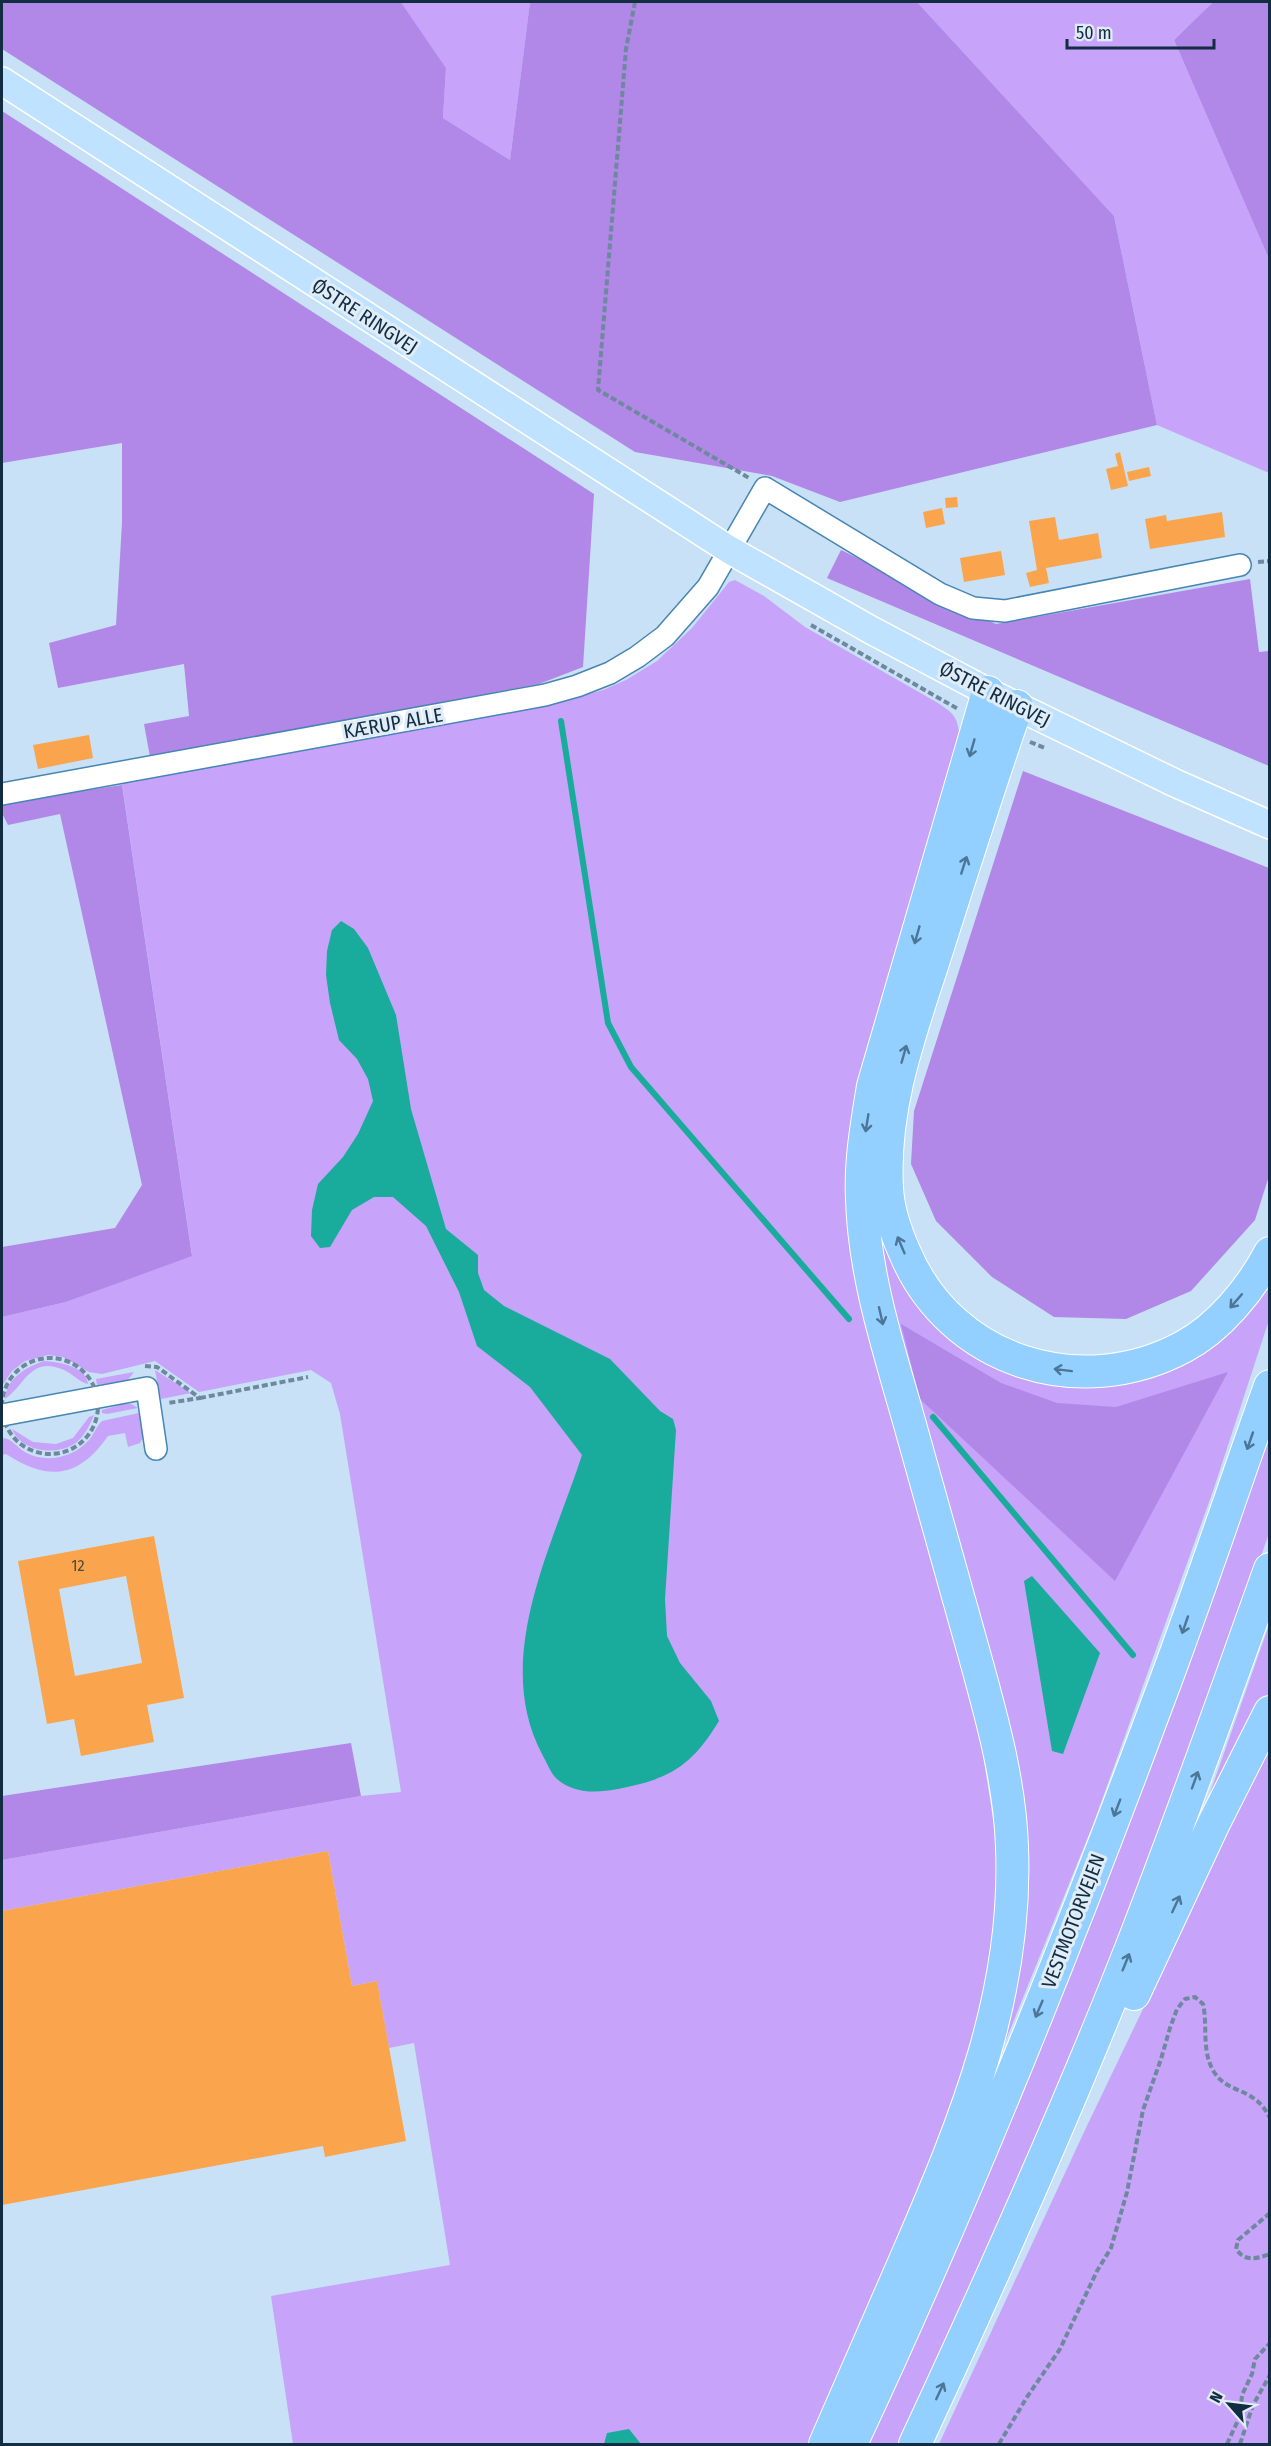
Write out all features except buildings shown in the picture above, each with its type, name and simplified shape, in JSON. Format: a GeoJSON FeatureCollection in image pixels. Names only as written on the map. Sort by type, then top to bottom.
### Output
{"type":"FeatureCollection","features":[{"type":"Feature","properties":{"kind":"highway"},"geometry":{"type":"LineString","coordinates":[[825,2445],[958,2131],[998,2007],[1009,1942],[1012,1844],[993,1720],[886,1340],[866,1246],[862,1198],[864,1140],[873,1086],[988,692]]}},
{"type":"Feature","properties":{"kind":"highway"},"geometry":{"type":"LineString","coordinates":[[1017,706],[902,1059],[889,1125],[887,1192],[896,1233],[913,1272],[930,1297],[951,1319],[975,1339],[1007,1357],[1044,1368],[1106,1372],[1158,1359],[1185,1346],[1205,1332],[1237,1301],[1269,1253]]}},
{"type":"Feature","properties":{"kind":"highway","name":"VESTMOTORVEJEN"},"geometry":{"type":"LineString","coordinates":[[851,2445],[932,2265],[1044,1996],[1158,1704],[1269,1386]]}},
{"type":"Feature","properties":{"kind":"highway"},"geometry":{"type":"LineString","coordinates":[[915,2445],[993,2276],[1125,1963],[1179,1822],[1269,1569]]}},
{"type":"Feature","properties":{"kind":"highway"},"geometry":{"type":"LineString","coordinates":[[993,2276],[1067,2138],[1214,1823],[1269,1712]]}},
{"type":"Feature","properties":{"kind":"main road","name":"ØSTRE RINGVEJ"},"geometry":{"type":"LineString","coordinates":[[2,81],[729,549],[871,630],[988,692],[1175,783],[1269,825]]}},
{"type":"Feature","properties":{"kind":"street"},"geometry":{"type":"LineString","coordinates":[[729,549],[765,488],[940,594],[973,608],[1005,611],[1240,565]]}},
{"type":"Feature","properties":{"kind":"street","name":"KÆRUP ALLE"},"geometry":{"type":"LineString","coordinates":[[2,794],[545,695],[577,686],[610,673],[665,636],[708,587],[729,549]]}},
{"type":"Feature","properties":{"kind":"street"},"geometry":{"type":"LineString","coordinates":[[2,1414],[147,1388],[156,1449]]}},
{"type":"Feature","properties":{"kind":"path"},"geometry":{"type":"LineString","coordinates":[[636,2],[626,49],[598,390],[765,488]]}},
{"type":"Feature","properties":{"kind":"path"},"geometry":{"type":"LineString","coordinates":[[200,1398],[308,1377]]}},
{"type":"Feature","properties":{"kind":"path"},"geometry":{"type":"LineString","coordinates":[[2,1435],[15,1439]]}},
{"type":"Feature","properties":{"kind":"path"},"geometry":{"type":"LineString","coordinates":[[999,2445],[1027,2397],[1060,2349],[1097,2271],[1111,2248],[1127,2192],[1143,2110],[1177,2009],[1185,1999],[1195,1997],[1203,2004],[1206,2044],[1213,2070],[1222,2082],[1255,2097],[1264,2107],[1269,2118]]}},
{"type":"Feature","properties":{"kind":"path"},"geometry":{"type":"LineString","coordinates":[[1269,2213],[1238,2240],[1236,2249],[1241,2256],[1248,2259],[1269,2254]]}},
{"type":"Feature","properties":{"kind":"path"},"geometry":{"type":"LineString","coordinates":[[1227,2445],[1240,2416],[1242,2395],[1252,2374],[1255,2359],[1269,2343]]}},
{"type":"Feature","properties":{"kind":"path"},"geometry":{"type":"LineString","coordinates":[[1240,2445],[1253,2405],[1269,2374]]}},
{"type":"Feature","properties":{"kind":"shaded area"},"geometry":{"type":"Polygon","coordinates":[[[2,2],[401,2],[446,68],[443,118],[510,160],[530,2],[917,2],[1114,216],[1157,425],[840,502],[772,476],[635,452],[2,49],[2,2]]]}},
{"type":"Feature","properties":{"kind":"shaded area"},"geometry":{"type":"Polygon","coordinates":[[[401,2],[530,2],[510,160],[443,118],[446,68],[401,2]]]}},
{"type":"Feature","properties":{"kind":"shaded area"},"geometry":{"type":"Polygon","coordinates":[[[917,2],[1213,2],[1174,40],[1269,259],[1269,473],[1157,425],[1114,216],[917,2]]]}},
{"type":"Feature","properties":{"kind":"shaded area"},"geometry":{"type":"Polygon","coordinates":[[[1213,2],[1269,2],[1269,259],[1174,40],[1213,2]]]}},
{"type":"Feature","properties":{"kind":"shaded area"},"geometry":{"type":"Polygon","coordinates":[[[2,111],[594,494],[583,667],[539,684],[150,757],[144,724],[189,716],[184,664],[58,688],[49,643],[116,625],[122,523],[122,443],[2,463],[2,111]]]}},
{"type":"Feature","properties":{"kind":"shaded area"},"geometry":{"type":"Polygon","coordinates":[[[841,550],[996,624],[1250,579],[1259,652],[1269,651],[1269,766],[827,578],[841,550]]]}},
{"type":"Feature","properties":{"kind":"shaded area"},"geometry":{"type":"Polygon","coordinates":[[[735,580],[764,596],[805,627],[938,703],[955,717],[959,731],[960,738],[866,1051],[855,1101],[849,1154],[847,1220],[859,1290],[980,1735],[998,1852],[995,1956],[968,2065],[867,2318],[810,2444],[293,2444],[271,2296],[450,2265],[414,2043],[389,2048],[377,1981],[352,1986],[328,1851],[2,1911],[2,1860],[361,1796],[401,1792],[340,1414],[331,1383],[311,1370],[199,1392],[155,1361],[102,1374],[89,1372],[63,1357],[48,1355],[25,1361],[12,1371],[2,1386],[2,1317],[66,1302],[192,1255],[121,777],[461,715],[539,708],[603,690],[626,680],[657,661],[692,628],[729,582],[735,580]]]}},
{"type":"Feature","properties":{"kind":"shaded area"},"geometry":{"type":"Polygon","coordinates":[[[1023,771],[1269,868],[1269,1176],[1255,1220],[1191,1291],[1126,1319],[1054,1317],[992,1277],[936,1221],[911,1164],[914,1111],[1023,771]]]}},
{"type":"Feature","properties":{"kind":"shaded area"},"geometry":{"type":"Polygon","coordinates":[[[122,785],[192,1256],[66,1302],[2,1317],[2,1247],[115,1228],[142,1185],[60,814],[8,825],[2,813],[2,803],[122,785]]]}},
{"type":"Feature","properties":{"kind":"shaded area"},"geometry":{"type":"Polygon","coordinates":[[[341,921],[354,929],[368,948],[396,1015],[411,1109],[446,1229],[478,1255],[478,1273],[484,1290],[504,1306],[610,1359],[660,1411],[673,1419],[676,1430],[665,1599],[667,1636],[680,1663],[711,1701],[719,1721],[699,1750],[688,1760],[651,1781],[602,1791],[578,1790],[564,1784],[551,1771],[529,1719],[523,1682],[525,1643],[532,1604],[582,1455],[530,1387],[477,1346],[459,1292],[426,1226],[393,1197],[374,1197],[352,1210],[330,1247],[320,1248],[311,1236],[312,1210],[318,1184],[343,1157],[358,1134],[373,1101],[368,1079],[357,1059],[339,1040],[330,1003],[326,975],[327,951],[332,930],[341,921]]]}},
{"type":"Feature","properties":{"kind":"shaded area"},"geometry":{"type":"Polygon","coordinates":[[[882,1126],[926,1307],[1112,1380],[1270,1274],[1269,1320],[1213,1491],[1094,1822],[993,2072],[1021,1878],[910,1400],[871,1202],[882,1126]]]}},
{"type":"Feature","properties":{"kind":"shaded area"},"geometry":{"type":"Polygon","coordinates":[[[901,1324],[1001,1383],[1057,1403],[1116,1407],[1228,1372],[1115,1581],[920,1399],[901,1324]]]}},
{"type":"Feature","properties":{"kind":"shaded area"},"geometry":{"type":"Polygon","coordinates":[[[44,1361],[77,1369],[86,1378],[88,1384],[64,1370],[44,1366],[30,1374],[5,1399],[9,1385],[18,1374],[44,1361]]]}},
{"type":"Feature","properties":{"kind":"shaded area"},"geometry":{"type":"Polygon","coordinates":[[[155,1370],[191,1393],[161,1399],[155,1370]]]}},
{"type":"Feature","properties":{"kind":"shaded area"},"geometry":{"type":"Polygon","coordinates":[[[134,1372],[127,1381],[97,1385],[96,1379],[134,1372]]]}},
{"type":"Feature","properties":{"kind":"shaded area"},"geometry":{"type":"Polygon","coordinates":[[[131,1404],[138,1408],[102,1413],[102,1410],[131,1404]]]}},
{"type":"Feature","properties":{"kind":"shaded area"},"geometry":{"type":"Polygon","coordinates":[[[139,1413],[144,1436],[140,1443],[128,1447],[125,1433],[108,1436],[97,1450],[74,1468],[49,1472],[35,1469],[6,1454],[2,1455],[2,1438],[9,1439],[33,1456],[50,1458],[67,1455],[89,1440],[102,1421],[139,1413]]]}},
{"type":"Feature","properties":{"kind":"shaded area"},"geometry":{"type":"Polygon","coordinates":[[[94,1415],[80,1439],[60,1450],[50,1451],[32,1447],[23,1443],[12,1429],[33,1442],[56,1444],[73,1438],[89,1417],[94,1415]]]}},
{"type":"Feature","properties":{"kind":"shaded area"},"geometry":{"type":"Polygon","coordinates":[[[1269,1423],[1269,1533],[1203,1724],[1100,1991],[903,2444],[865,2444],[1269,1423]]]}},
{"type":"Feature","properties":{"kind":"shaded area"},"geometry":{"type":"Polygon","coordinates":[[[1032,1576],[1100,1653],[1063,1754],[1052,1751],[1024,1581],[1032,1576]]]}},
{"type":"Feature","properties":{"kind":"shaded area"},"geometry":{"type":"Polygon","coordinates":[[[1269,1625],[1269,1694],[1203,1813],[1269,1625]]]}},
{"type":"Feature","properties":{"kind":"shaded area"},"geometry":{"type":"Polygon","coordinates":[[[351,1743],[361,1796],[2,1860],[2,1796],[351,1743]]]}},
{"type":"Feature","properties":{"kind":"shaded area"},"geometry":{"type":"Polygon","coordinates":[[[1269,1746],[1269,2444],[939,2444],[1085,2130],[1269,1746]]]}},
{"type":"Feature","properties":{"kind":"shaded area"},"geometry":{"type":"Polygon","coordinates":[[[629,2429],[641,2444],[604,2444],[607,2433],[629,2429]]]}},
{"type":"Feature","properties":{"kind":"waterway"},"geometry":{"type":"LineString","coordinates":[[561,721],[608,1023],[631,1067],[849,1319]]}},
{"type":"Feature","properties":{"kind":"waterway"},"geometry":{"type":"LineString","coordinates":[[933,1417],[1133,1655]]}}]}
